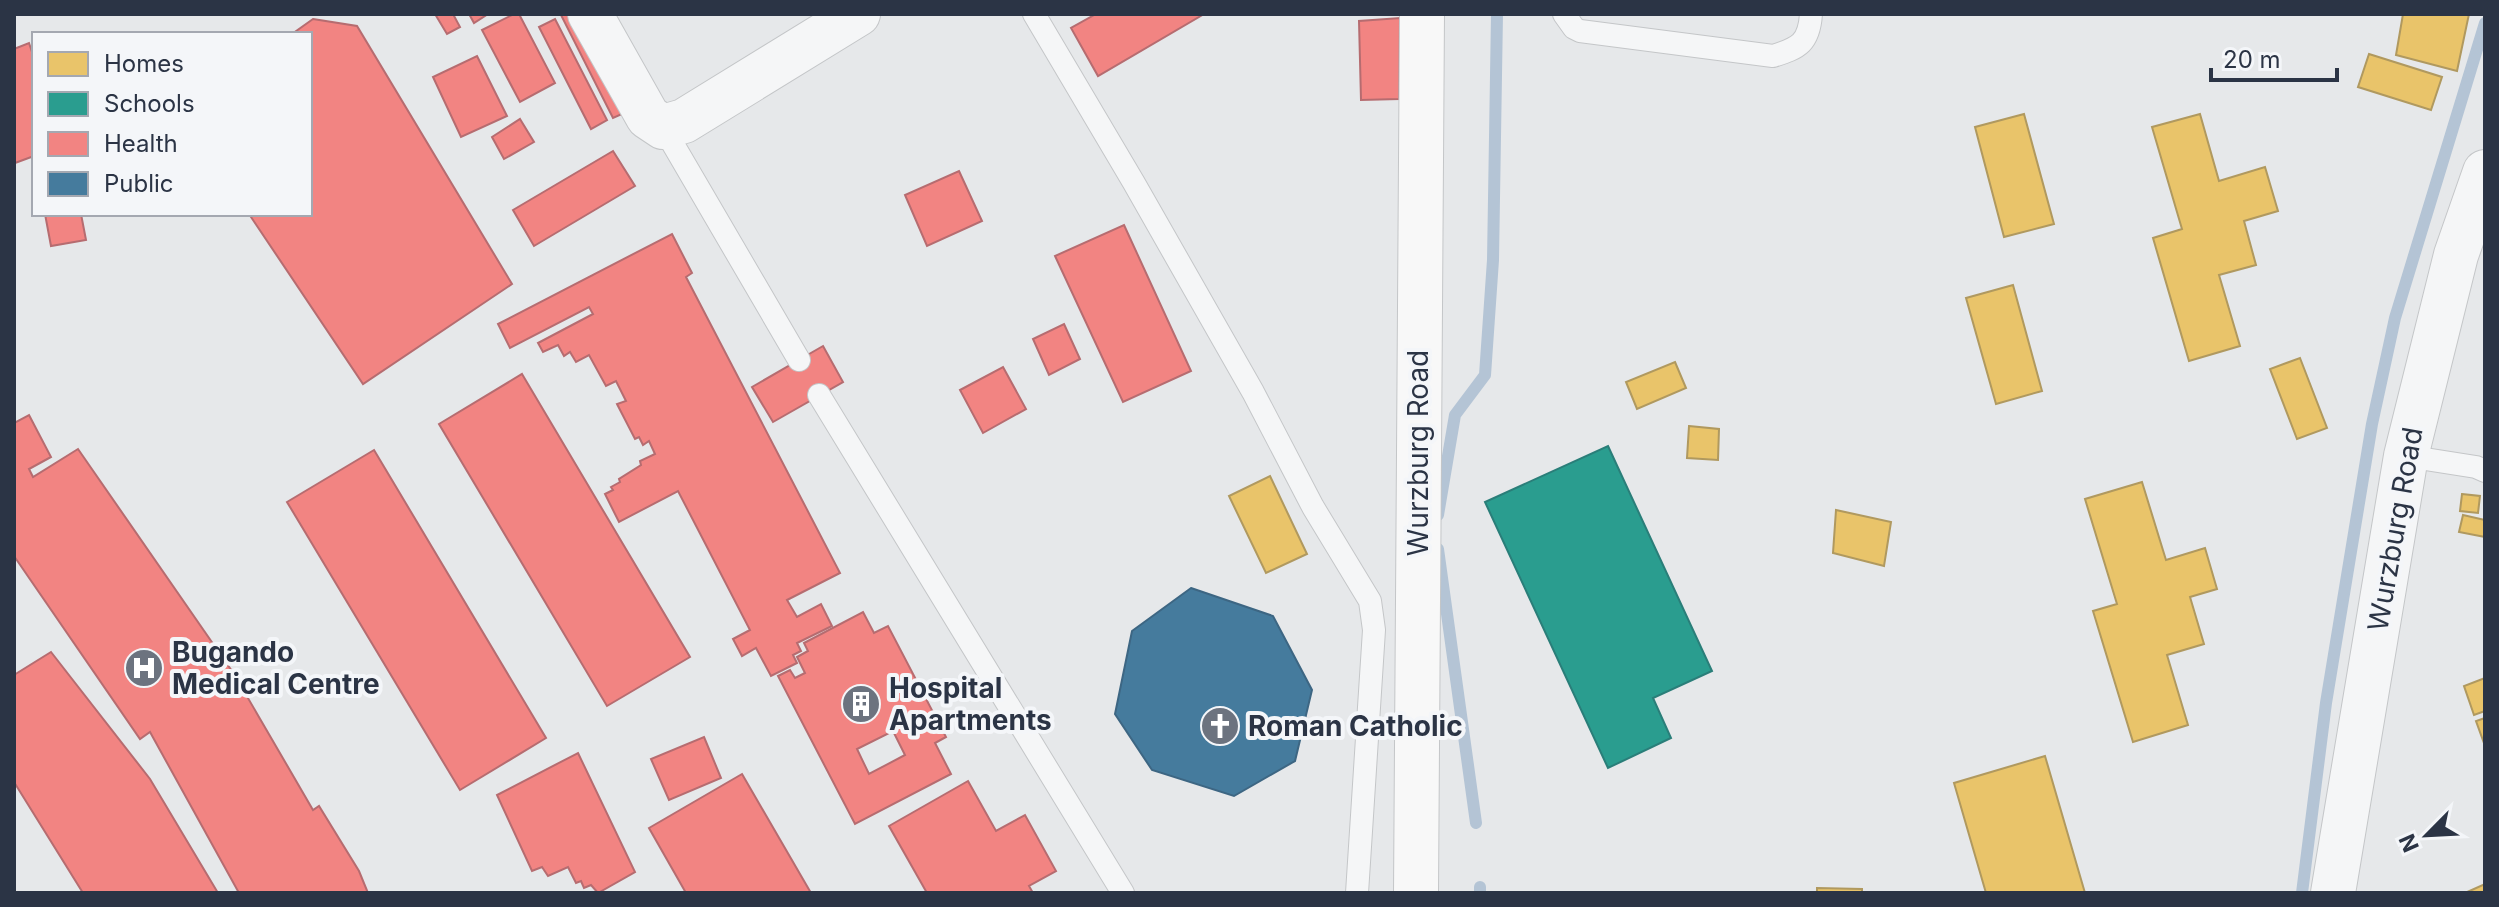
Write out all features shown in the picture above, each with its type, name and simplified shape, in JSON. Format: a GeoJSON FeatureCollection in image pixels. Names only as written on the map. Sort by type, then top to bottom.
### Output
{"type":"FeatureCollection","features":[{"type":"Feature","properties":{"kind":"main road","name":"Wurzburg Road"},"geometry":{"type":"LineString","coordinates":[[1416,893],[1422,14]]}},
{"type":"Feature","properties":{"kind":"street"},"geometry":{"type":"LineString","coordinates":[[590,14],[648,117],[663,127],[684,121],[858,14]]}},
{"type":"Feature","properties":{"kind":"street","name":"Wurzburg Road"},"geometry":{"type":"LineString","coordinates":[[2333,893],[2406,456],[2456,255],[2485,172]]}},
{"type":"Feature","properties":{"kind":"lane"},"geometry":{"type":"LineString","coordinates":[[1034,14],[1134,183],[1253,392],[1313,507],[1370,601],[1374,630],[1357,893]]}},
{"type":"Feature","properties":{"kind":"lane"},"geometry":{"type":"LineString","coordinates":[[1564,14],[1580,31],[1773,56],[1790,51],[1805,41],[1811,14]]}},
{"type":"Feature","properties":{"kind":"lane"},"geometry":{"type":"LineString","coordinates":[[663,127],[799,360]]}},
{"type":"Feature","properties":{"kind":"lane"},"geometry":{"type":"LineString","coordinates":[[819,395],[1123,893]]}},
{"type":"Feature","properties":{"kind":"lane"},"geometry":{"type":"LineString","coordinates":[[2406,456],[2485,471]]}},
{"type":"Feature","properties":{"kind":"building: Homes"},"geometry":{"type":"Polygon","coordinates":[[[2403,14],[2469,14],[2457,71],[2396,55],[2403,14]]]}},
{"type":"Feature","properties":{"kind":"building: Homes"},"geometry":{"type":"Polygon","coordinates":[[[2369,54],[2442,77],[2431,110],[2358,87],[2369,54]]]}},
{"type":"Feature","properties":{"kind":"building: Homes"},"geometry":{"type":"Polygon","coordinates":[[[2024,114],[2054,224],[2004,237],[1975,127],[2024,114]]]}},
{"type":"Feature","properties":{"kind":"building: Homes"},"geometry":{"type":"Polygon","coordinates":[[[2200,114],[2219,181],[2265,167],[2278,211],[2244,221],[2256,265],[2219,275],[2240,346],[2189,361],[2153,238],[2182,229],[2152,127],[2200,114]]]}},
{"type":"Feature","properties":{"kind":"building: Homes"},"geometry":{"type":"Polygon","coordinates":[[[2013,285],[2042,391],[1996,404],[1966,298],[2013,285]]]}},
{"type":"Feature","properties":{"kind":"building: Homes"},"geometry":{"type":"Polygon","coordinates":[[[2300,358],[2327,428],[2297,439],[2270,369],[2300,358]]]}},
{"type":"Feature","properties":{"kind":"building: Homes"},"geometry":{"type":"Polygon","coordinates":[[[1675,362],[1686,388],[1637,409],[1626,382],[1675,362]]]}},
{"type":"Feature","properties":{"kind":"building: Homes"},"geometry":{"type":"Polygon","coordinates":[[[1689,426],[1719,429],[1718,460],[1687,458],[1689,426]]]}},
{"type":"Feature","properties":{"kind":"building: Homes"},"geometry":{"type":"Polygon","coordinates":[[[1270,476],[1307,554],[1266,573],[1229,496],[1270,476]]]}},
{"type":"Feature","properties":{"kind":"building: Homes"},"geometry":{"type":"Polygon","coordinates":[[[2142,482],[2166,560],[2205,548],[2217,589],[2190,597],[2204,644],[2167,655],[2188,725],[2133,742],[2093,611],[2117,604],[2085,499],[2142,482]]]}},
{"type":"Feature","properties":{"kind":"building: Homes"},"geometry":{"type":"Polygon","coordinates":[[[2462,494],[2480,496],[2478,513],[2460,511],[2462,494]]]}},
{"type":"Feature","properties":{"kind":"building: Homes"},"geometry":{"type":"Polygon","coordinates":[[[1836,510],[1891,522],[1884,566],[1833,553],[1836,510]]]}},
{"type":"Feature","properties":{"kind":"building: Homes"},"geometry":{"type":"Polygon","coordinates":[[[2463,515],[2485,520],[2485,537],[2459,532],[2463,515]]]}},
{"type":"Feature","properties":{"kind":"building: Homes"},"geometry":{"type":"Polygon","coordinates":[[[2485,678],[2485,711],[2474,715],[2464,686],[2485,678]]]}},
{"type":"Feature","properties":{"kind":"building: Homes"},"geometry":{"type":"Polygon","coordinates":[[[2485,718],[2485,746],[2476,721],[2485,718]]]}},
{"type":"Feature","properties":{"kind":"building: Homes"},"geometry":{"type":"Polygon","coordinates":[[[2045,756],[2085,893],[1986,893],[1954,783],[2045,756]]]}},
{"type":"Feature","properties":{"kind":"building: Homes"},"geometry":{"type":"Polygon","coordinates":[[[2485,884],[2485,893],[2465,893],[2485,884]]]}},
{"type":"Feature","properties":{"kind":"building: Homes"},"geometry":{"type":"Polygon","coordinates":[[[1817,888],[1862,889],[1862,893],[1817,893],[1817,888]]]}},
{"type":"Feature","properties":{"kind":"building: Schools"},"geometry":{"type":"Polygon","coordinates":[[[1608,446],[1712,671],[1653,698],[1671,738],[1608,768],[1485,502],[1608,446]]]}},
{"type":"Feature","properties":{"kind":"building: Health"},"geometry":{"type":"Polygon","coordinates":[[[435,14],[453,14],[460,27],[447,34],[435,14]]]}},
{"type":"Feature","properties":{"kind":"building: Health"},"geometry":{"type":"Polygon","coordinates":[[[469,14],[488,14],[474,23],[469,14]]]}},
{"type":"Feature","properties":{"kind":"building: Health"},"geometry":{"type":"Polygon","coordinates":[[[519,14],[555,83],[520,102],[482,30],[519,14]]]}},
{"type":"Feature","properties":{"kind":"building: Health"},"geometry":{"type":"Polygon","coordinates":[[[563,14],[582,14],[631,110],[613,118],[563,14]]]}},
{"type":"Feature","properties":{"kind":"building: Health"},"geometry":{"type":"Polygon","coordinates":[[[1096,14],[1204,14],[1098,76],[1071,28],[1096,14]]]}},
{"type":"Feature","properties":{"kind":"building: Health"},"geometry":{"type":"Polygon","coordinates":[[[1400,18],[1399,99],[1361,100],[1359,21],[1400,18]]]}},
{"type":"Feature","properties":{"kind":"building: Health"},"geometry":{"type":"Polygon","coordinates":[[[313,19],[357,26],[512,284],[363,384],[250,216],[312,216],[312,32],[295,32],[313,19]]]}},
{"type":"Feature","properties":{"kind":"building: Health"},"geometry":{"type":"Polygon","coordinates":[[[555,19],[607,120],[591,129],[539,27],[555,19]]]}},
{"type":"Feature","properties":{"kind":"building: Health"},"geometry":{"type":"Polygon","coordinates":[[[29,43],[32,52],[32,157],[15,163],[14,49],[29,43]]]}},
{"type":"Feature","properties":{"kind":"building: Health"},"geometry":{"type":"Polygon","coordinates":[[[477,56],[507,116],[461,137],[433,77],[477,56]]]}},
{"type":"Feature","properties":{"kind":"building: Health"},"geometry":{"type":"Polygon","coordinates":[[[520,119],[534,142],[504,159],[492,137],[520,119]]]}},
{"type":"Feature","properties":{"kind":"building: Health"},"geometry":{"type":"Polygon","coordinates":[[[613,151],[635,186],[534,246],[513,210],[613,151]]]}},
{"type":"Feature","properties":{"kind":"building: Health"},"geometry":{"type":"Polygon","coordinates":[[[959,171],[982,221],[927,246],[905,195],[959,171]]]}},
{"type":"Feature","properties":{"kind":"building: Health"},"geometry":{"type":"Polygon","coordinates":[[[45,216],[81,216],[86,240],[51,246],[45,216]]]}},
{"type":"Feature","properties":{"kind":"building: Health"},"geometry":{"type":"Polygon","coordinates":[[[1124,225],[1191,371],[1123,402],[1055,256],[1124,225]]]}},
{"type":"Feature","properties":{"kind":"building: Health"},"geometry":{"type":"Polygon","coordinates":[[[672,234],[692,273],[686,277],[840,573],[787,600],[797,617],[821,604],[832,626],[797,643],[801,651],[793,655],[797,663],[771,676],[756,648],[742,656],[733,639],[750,630],[678,491],[619,522],[605,494],[613,490],[611,487],[620,482],[619,479],[641,465],[640,461],[655,454],[649,441],[643,445],[639,437],[635,439],[617,404],[626,401],[616,381],[606,386],[589,355],[576,362],[570,352],[564,356],[558,345],[543,352],[538,343],[593,314],[589,307],[510,348],[498,324],[672,234]]]}},
{"type":"Feature","properties":{"kind":"building: Health"},"geometry":{"type":"Polygon","coordinates":[[[1064,324],[1080,359],[1049,375],[1033,339],[1064,324]]]}},
{"type":"Feature","properties":{"kind":"building: Health"},"geometry":{"type":"Polygon","coordinates":[[[823,346],[843,382],[773,422],[752,387],[823,346]]]}},
{"type":"Feature","properties":{"kind":"building: Health"},"geometry":{"type":"Polygon","coordinates":[[[1003,367],[1026,409],[983,433],[960,390],[1003,367]]]}},
{"type":"Feature","properties":{"kind":"building: Health"},"geometry":{"type":"Polygon","coordinates":[[[522,374],[690,657],[607,706],[439,424],[522,374]]]}},
{"type":"Feature","properties":{"kind":"building: Health"},"geometry":{"type":"Polygon","coordinates":[[[29,415],[51,457],[29,469],[33,477],[78,449],[234,674],[313,810],[319,806],[359,871],[368,893],[239,893],[150,732],[140,739],[14,556],[14,423],[29,415]]]}},
{"type":"Feature","properties":{"kind":"building: Health"},"geometry":{"type":"Polygon","coordinates":[[[374,450],[546,738],[460,790],[287,502],[374,450]]]}},
{"type":"Feature","properties":{"kind":"building: Health","name":"Hospital Apartments"},"geometry":{"type":"Polygon","coordinates":[[[863,612],[874,633],[888,626],[946,737],[935,743],[951,774],[855,824],[778,676],[790,670],[795,678],[805,673],[797,657],[808,651],[804,643],[863,612]],[[893,731],[857,749],[869,774],[905,755],[893,731]]]}},
{"type":"Feature","properties":{"kind":"building: Health"},"geometry":{"type":"Polygon","coordinates":[[[51,652],[150,779],[218,893],[83,893],[14,782],[14,675],[51,652]]]}},
{"type":"Feature","properties":{"kind":"building: Health"},"geometry":{"type":"Polygon","coordinates":[[[704,737],[721,778],[669,800],[651,759],[704,737]]]}},
{"type":"Feature","properties":{"kind":"building: Health"},"geometry":{"type":"Polygon","coordinates":[[[578,753],[635,872],[598,893],[591,885],[584,888],[581,881],[576,883],[568,867],[548,876],[542,867],[532,871],[497,795],[578,753]]]}},
{"type":"Feature","properties":{"kind":"building: Health"},"geometry":{"type":"Polygon","coordinates":[[[742,774],[811,893],[686,893],[649,828],[742,774]]]}},
{"type":"Feature","properties":{"kind":"building: Health"},"geometry":{"type":"Polygon","coordinates":[[[968,781],[996,831],[1025,815],[1056,871],[1029,886],[1033,893],[927,893],[889,826],[968,781]]]}},
{"type":"Feature","properties":{"kind":"building: Public"},"geometry":{"type":"Polygon","coordinates":[[[1191,588],[1273,616],[1312,690],[1295,761],[1234,796],[1152,770],[1115,714],[1132,631],[1191,588]]]}},
{"type":"Feature","properties":{"kind":"waterway"},"geometry":{"type":"LineString","coordinates":[[1438,515],[1455,415],[1485,375],[1493,260],[1497,14]]}},
{"type":"Feature","properties":{"kind":"waterway"},"geometry":{"type":"LineString","coordinates":[[2302,893],[2326,703],[2372,424],[2395,318],[2485,23]]}},
{"type":"Feature","properties":{"kind":"waterway"},"geometry":{"type":"LineString","coordinates":[[1438,549],[1476,823]]}},
{"type":"Feature","properties":{"kind":"waterway"},"geometry":{"type":"LineString","coordinates":[[1480,887],[1480,893]]}},
{"type":"Feature","properties":{"kind":"place","name":"Bugando Medical Centre"},"geometry":{"type":"Point","coordinates":[144,668]}},
{"type":"Feature","properties":{"kind":"place","name":"Hospital Apartments"},"geometry":{"type":"Point","coordinates":[861,704]}},
{"type":"Feature","properties":{"kind":"place","name":"Roman Catholic"},"geometry":{"type":"Point","coordinates":[1220,726]}}]}
